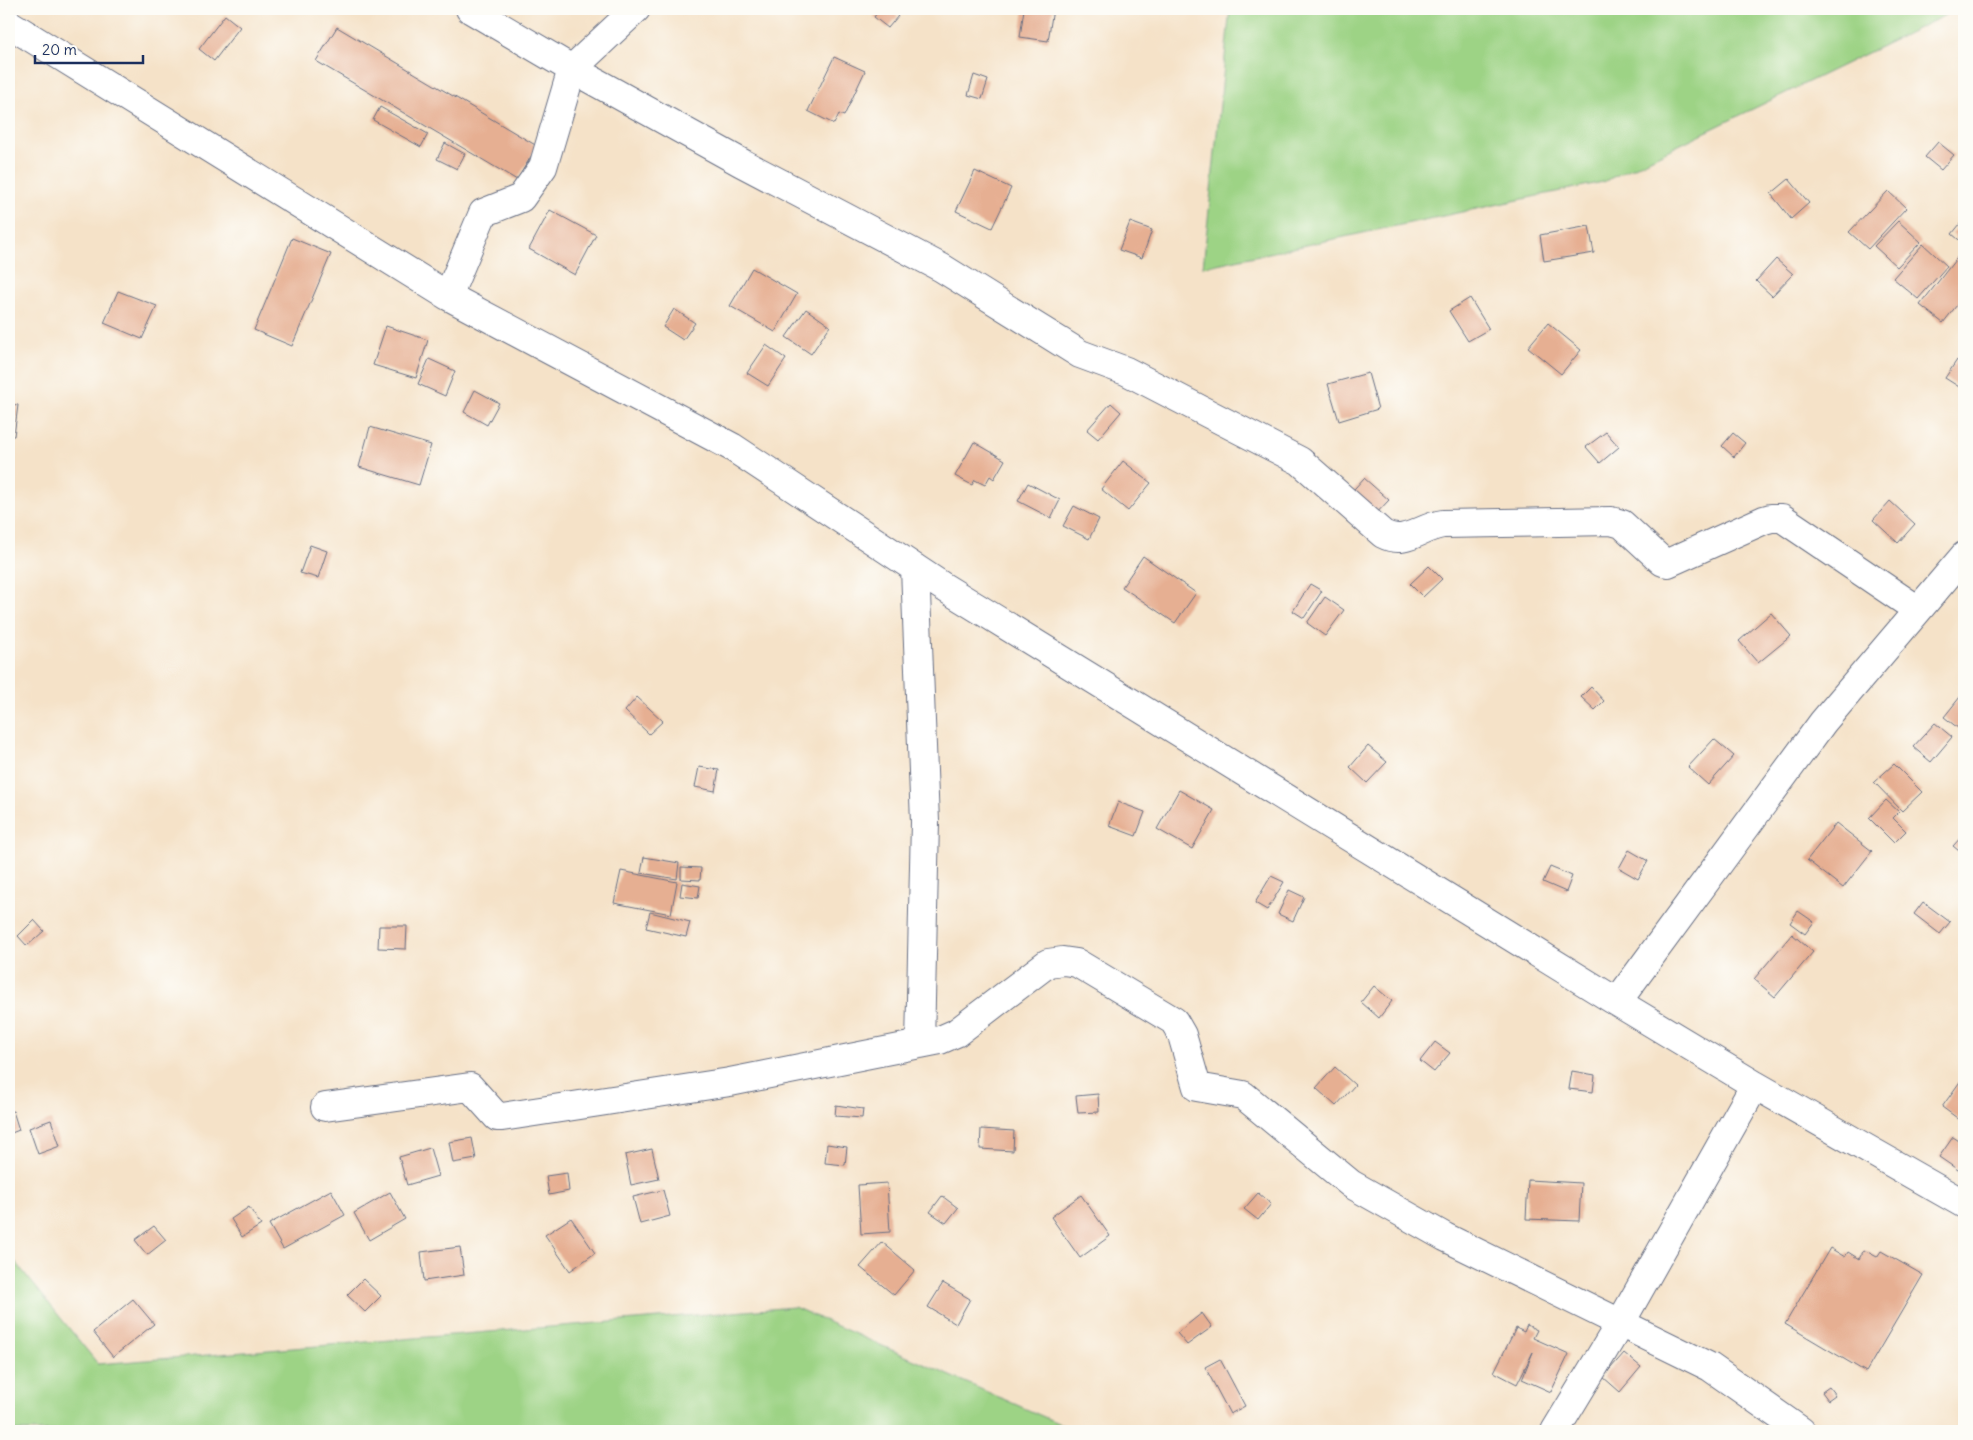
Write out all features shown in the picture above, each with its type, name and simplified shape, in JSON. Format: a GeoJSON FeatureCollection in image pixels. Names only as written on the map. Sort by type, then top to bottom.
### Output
{"type":"FeatureCollection","features":[{"type":"Feature","properties":{"kind":"street"},"geometry":{"type":"LineString","coordinates":[[470,9],[572,69],[742,163],[942,268],[1080,354],[1126,371],[1300,461],[1383,534],[1392,538],[1400,539],[1442,524],[1611,521],[1622,524],[1663,562],[1668,563],[1764,520],[1782,518],[1918,610]]}},
{"type":"Feature","properties":{"kind":"street"},"geometry":{"type":"LineString","coordinates":[[448,296],[482,213],[521,198],[543,167],[572,69],[636,9]]}},
{"type":"Feature","properties":{"kind":"street"},"geometry":{"type":"LineString","coordinates":[[9,24],[448,296],[732,447],[942,586],[1616,1002],[1755,1085],[1964,1204]]}},
{"type":"Feature","properties":{"kind":"street"},"geometry":{"type":"LineString","coordinates":[[1616,1002],[1823,722],[1964,556]]}},
{"type":"Feature","properties":{"kind":"street"},"geometry":{"type":"LineString","coordinates":[[916,568],[926,822],[920,1044]]}},
{"type":"Feature","properties":{"kind":"street"},"geometry":{"type":"LineString","coordinates":[[326,1107],[470,1087],[497,1117],[502,1117],[730,1082],[940,1040],[956,1033],[1048,963],[1063,961],[1077,963],[1174,1021],[1182,1035],[1197,1087],[1243,1095],[1352,1184],[1445,1237],[1710,1367],[1801,1431]]}},
{"type":"Feature","properties":{"kind":"street"},"geometry":{"type":"LineString","coordinates":[[1556,1431],[1621,1322],[1755,1085]]}},
{"type":"Feature","properties":{"kind":"green space"},"geometry":{"type":"Polygon","coordinates":[[[1230,9],[1958,9],[1603,182],[1203,267],[1230,9]]]}},
{"type":"Feature","properties":{"kind":"green space"},"geometry":{"type":"Polygon","coordinates":[[[9,1254],[98,1364],[794,1307],[1076,1431],[9,1431],[9,1254]]]}},
{"type":"Feature","properties":{"kind":"building"},"geometry":{"type":"Polygon","coordinates":[[[880,9],[889,9],[898,16],[888,28],[874,17],[880,9]]]}},
{"type":"Feature","properties":{"kind":"building"},"geometry":{"type":"Polygon","coordinates":[[[1024,9],[1053,9],[1048,41],[1020,37],[1024,9]]]}},
{"type":"Feature","properties":{"kind":"building"},"geometry":{"type":"Polygon","coordinates":[[[225,15],[240,27],[214,61],[199,49],[225,15]]]}},
{"type":"Feature","properties":{"kind":"building"},"geometry":{"type":"Polygon","coordinates":[[[337,27],[537,146],[517,180],[316,61],[337,27]]]}},
{"type":"Feature","properties":{"kind":"building"},"geometry":{"type":"Polygon","coordinates":[[[834,57],[865,71],[844,116],[839,114],[834,124],[808,111],[834,57]]]}},
{"type":"Feature","properties":{"kind":"building"},"geometry":{"type":"Polygon","coordinates":[[[974,75],[988,80],[982,99],[968,95],[974,75]]]}},
{"type":"Feature","properties":{"kind":"building"},"geometry":{"type":"Polygon","coordinates":[[[380,107],[428,134],[421,147],[373,120],[380,107]]]}},
{"type":"Feature","properties":{"kind":"building"},"geometry":{"type":"Polygon","coordinates":[[[1938,142],[1954,155],[1941,170],[1925,157],[1938,142]]]}},
{"type":"Feature","properties":{"kind":"building"},"geometry":{"type":"Polygon","coordinates":[[[445,143],[465,154],[457,169],[437,159],[445,143]]]}},
{"type":"Feature","properties":{"kind":"building"},"geometry":{"type":"Polygon","coordinates":[[[975,171],[1011,188],[992,228],[956,211],[975,171]]]}},
{"type":"Feature","properties":{"kind":"building"},"geometry":{"type":"Polygon","coordinates":[[[1789,179],[1809,203],[1791,219],[1771,194],[1789,179]]]}},
{"type":"Feature","properties":{"kind":"building"},"geometry":{"type":"Polygon","coordinates":[[[1888,191],[1906,208],[1868,249],[1849,232],[1888,191]]]}},
{"type":"Feature","properties":{"kind":"building"},"geometry":{"type":"Polygon","coordinates":[[[550,210],[596,235],[575,275],[529,249],[550,210]]]}},
{"type":"Feature","properties":{"kind":"building"},"geometry":{"type":"Polygon","coordinates":[[[1964,219],[1964,244],[1952,234],[1964,219]]]}},
{"type":"Feature","properties":{"kind":"building"},"geometry":{"type":"Polygon","coordinates":[[[1898,221],[1921,242],[1897,267],[1874,246],[1898,221]]]}},
{"type":"Feature","properties":{"kind":"building"},"geometry":{"type":"Polygon","coordinates":[[[1130,222],[1152,230],[1142,258],[1119,250],[1130,222]]]}},
{"type":"Feature","properties":{"kind":"building"},"geometry":{"type":"Polygon","coordinates":[[[1589,226],[1594,253],[1544,261],[1540,235],[1589,226]]]}},
{"type":"Feature","properties":{"kind":"building"},"geometry":{"type":"Polygon","coordinates":[[[292,238],[331,254],[292,346],[254,330],[292,238]]]}},
{"type":"Feature","properties":{"kind":"building"},"geometry":{"type":"Polygon","coordinates":[[[1923,244],[1947,266],[1918,299],[1893,278],[1923,244]]]}},
{"type":"Feature","properties":{"kind":"building"},"geometry":{"type":"Polygon","coordinates":[[[1962,251],[1964,253],[1964,296],[1943,323],[1920,305],[1962,251]]]}},
{"type":"Feature","properties":{"kind":"building"},"geometry":{"type":"Polygon","coordinates":[[[1776,259],[1793,274],[1772,296],[1756,281],[1776,259]]]}},
{"type":"Feature","properties":{"kind":"building"},"geometry":{"type":"Polygon","coordinates":[[[752,268],[797,294],[775,332],[730,306],[752,268]]]}},
{"type":"Feature","properties":{"kind":"building"},"geometry":{"type":"Polygon","coordinates":[[[118,291],[157,306],[142,339],[104,323],[118,291]]]}},
{"type":"Feature","properties":{"kind":"building"},"geometry":{"type":"Polygon","coordinates":[[[1470,298],[1489,329],[1468,341],[1449,311],[1470,298]]]}},
{"type":"Feature","properties":{"kind":"building"},"geometry":{"type":"Polygon","coordinates":[[[674,309],[695,323],[683,340],[663,327],[674,309]]]}},
{"type":"Feature","properties":{"kind":"building"},"geometry":{"type":"Polygon","coordinates":[[[806,309],[830,326],[811,354],[786,337],[806,309]]]}},
{"type":"Feature","properties":{"kind":"building"},"geometry":{"type":"Polygon","coordinates":[[[1548,323],[1581,350],[1561,374],[1528,347],[1548,323]]]}},
{"type":"Feature","properties":{"kind":"building"},"geometry":{"type":"Polygon","coordinates":[[[386,326],[428,340],[416,378],[373,365],[386,326]]]}},
{"type":"Feature","properties":{"kind":"building"},"geometry":{"type":"Polygon","coordinates":[[[766,345],[786,359],[768,386],[747,373],[766,345]]]}},
{"type":"Feature","properties":{"kind":"building"},"geometry":{"type":"Polygon","coordinates":[[[429,359],[455,371],[445,396],[418,384],[429,359]]]}},
{"type":"Feature","properties":{"kind":"building"},"geometry":{"type":"Polygon","coordinates":[[[1957,360],[1964,365],[1964,390],[1945,378],[1957,360]]]}},
{"type":"Feature","properties":{"kind":"building"},"geometry":{"type":"Polygon","coordinates":[[[1368,373],[1378,409],[1339,421],[1328,384],[1368,373]]]}},
{"type":"Feature","properties":{"kind":"building"},"geometry":{"type":"Polygon","coordinates":[[[475,390],[499,403],[487,425],[464,412],[475,390]]]}},
{"type":"Feature","properties":{"kind":"building"},"geometry":{"type":"Polygon","coordinates":[[[1111,403],[1121,412],[1098,439],[1087,430],[1111,403]]]}},
{"type":"Feature","properties":{"kind":"building"},"geometry":{"type":"Polygon","coordinates":[[[9,404],[18,405],[14,436],[9,436],[9,404]]]}},
{"type":"Feature","properties":{"kind":"building"},"geometry":{"type":"Polygon","coordinates":[[[370,427],[431,445],[419,485],[359,467],[370,427]]]}},
{"type":"Feature","properties":{"kind":"building"},"geometry":{"type":"Polygon","coordinates":[[[1606,432],[1619,447],[1600,463],[1586,447],[1606,432]]]}},
{"type":"Feature","properties":{"kind":"building"},"geometry":{"type":"Polygon","coordinates":[[[1733,433],[1745,443],[1734,457],[1722,446],[1733,433]]]}},
{"type":"Feature","properties":{"kind":"building"},"geometry":{"type":"Polygon","coordinates":[[[974,442],[1005,460],[994,479],[990,476],[985,485],[975,480],[972,485],[955,476],[974,442]]]}},
{"type":"Feature","properties":{"kind":"building"},"geometry":{"type":"Polygon","coordinates":[[[1123,461],[1151,483],[1128,511],[1101,489],[1123,461]]]}},
{"type":"Feature","properties":{"kind":"building"},"geometry":{"type":"Polygon","coordinates":[[[1364,478],[1389,500],[1372,518],[1347,497],[1364,478]]]}},
{"type":"Feature","properties":{"kind":"building"},"geometry":{"type":"Polygon","coordinates":[[[1028,483],[1060,500],[1051,518],[1018,501],[1028,483]]]}},
{"type":"Feature","properties":{"kind":"building"},"geometry":{"type":"Polygon","coordinates":[[[1890,501],[1915,524],[1898,543],[1873,520],[1890,501]]]}},
{"type":"Feature","properties":{"kind":"building"},"geometry":{"type":"Polygon","coordinates":[[[1074,506],[1099,519],[1089,539],[1063,526],[1074,506]]]}},
{"type":"Feature","properties":{"kind":"building"},"geometry":{"type":"Polygon","coordinates":[[[310,545],[327,551],[318,578],[300,573],[310,545]]]}},
{"type":"Feature","properties":{"kind":"building"},"geometry":{"type":"Polygon","coordinates":[[[1143,556],[1196,593],[1175,623],[1122,587],[1143,556]]]}},
{"type":"Feature","properties":{"kind":"building"},"geometry":{"type":"Polygon","coordinates":[[[1429,566],[1442,579],[1423,597],[1410,584],[1429,566]]]}},
{"type":"Feature","properties":{"kind":"building"},"geometry":{"type":"Polygon","coordinates":[[[1310,584],[1322,591],[1304,618],[1293,611],[1310,584]]]}},
{"type":"Feature","properties":{"kind":"building"},"geometry":{"type":"Polygon","coordinates":[[[1325,597],[1344,610],[1325,636],[1307,623],[1325,597]]]}},
{"type":"Feature","properties":{"kind":"building"},"geometry":{"type":"Polygon","coordinates":[[[1771,613],[1791,636],[1758,663],[1739,641],[1771,613]]]}},
{"type":"Feature","properties":{"kind":"building"},"geometry":{"type":"Polygon","coordinates":[[[1591,687],[1604,701],[1595,710],[1581,697],[1591,687]]]}},
{"type":"Feature","properties":{"kind":"building"},"geometry":{"type":"Polygon","coordinates":[[[1964,692],[1964,720],[1958,728],[1944,717],[1964,692]]]}},
{"type":"Feature","properties":{"kind":"building"},"geometry":{"type":"Polygon","coordinates":[[[637,697],[663,721],[649,734],[625,711],[637,697]]]}},
{"type":"Feature","properties":{"kind":"building"},"geometry":{"type":"Polygon","coordinates":[[[1935,723],[1952,737],[1931,762],[1913,747],[1935,723]]]}},
{"type":"Feature","properties":{"kind":"building"},"geometry":{"type":"Polygon","coordinates":[[[1714,739],[1734,756],[1708,785],[1688,767],[1714,739]]]}},
{"type":"Feature","properties":{"kind":"building"},"geometry":{"type":"Polygon","coordinates":[[[1368,746],[1387,762],[1367,783],[1350,767],[1368,746]]]}},
{"type":"Feature","properties":{"kind":"building"},"geometry":{"type":"Polygon","coordinates":[[[1894,764],[1922,792],[1902,811],[1874,782],[1894,764]]]}},
{"type":"Feature","properties":{"kind":"building"},"geometry":{"type":"Polygon","coordinates":[[[699,767],[719,770],[715,791],[695,787],[699,767]]]}},
{"type":"Feature","properties":{"kind":"building"},"geometry":{"type":"Polygon","coordinates":[[[1179,790],[1214,810],[1192,849],[1157,829],[1179,790]]]}},
{"type":"Feature","properties":{"kind":"building"},"geometry":{"type":"Polygon","coordinates":[[[1886,800],[1899,812],[1893,818],[1906,831],[1894,843],[1869,818],[1886,800]]]}},
{"type":"Feature","properties":{"kind":"building"},"geometry":{"type":"Polygon","coordinates":[[[1118,802],[1145,812],[1136,836],[1109,826],[1118,802]]]}},
{"type":"Feature","properties":{"kind":"building"},"geometry":{"type":"Polygon","coordinates":[[[1836,823],[1872,851],[1843,888],[1807,860],[1836,823]]]}},
{"type":"Feature","properties":{"kind":"building"},"geometry":{"type":"Polygon","coordinates":[[[1964,834],[1964,855],[1953,846],[1964,834]]]}},
{"type":"Feature","properties":{"kind":"building"},"geometry":{"type":"Polygon","coordinates":[[[1629,850],[1648,861],[1638,879],[1619,868],[1629,850]]]}},
{"type":"Feature","properties":{"kind":"building"},"geometry":{"type":"Polygon","coordinates":[[[644,857],[679,863],[677,879],[641,873],[644,857]]]}},
{"type":"Feature","properties":{"kind":"building"},"geometry":{"type":"Polygon","coordinates":[[[681,867],[701,868],[700,880],[681,879],[681,867]]]}},
{"type":"Feature","properties":{"kind":"building"},"geometry":{"type":"Polygon","coordinates":[[[1550,867],[1572,876],[1566,892],[1543,882],[1550,867]]]}},
{"type":"Feature","properties":{"kind":"building"},"geometry":{"type":"Polygon","coordinates":[[[621,871],[677,882],[671,914],[614,903],[621,871]]]}},
{"type":"Feature","properties":{"kind":"building"},"geometry":{"type":"Polygon","coordinates":[[[1271,876],[1284,882],[1267,910],[1255,903],[1271,876]]]}},
{"type":"Feature","properties":{"kind":"building"},"geometry":{"type":"Polygon","coordinates":[[[682,883],[700,886],[698,898],[680,896],[682,883]]]}},
{"type":"Feature","properties":{"kind":"building"},"geometry":{"type":"Polygon","coordinates":[[[1289,890],[1304,897],[1293,921],[1278,914],[1289,890]]]}},
{"type":"Feature","properties":{"kind":"building"},"geometry":{"type":"Polygon","coordinates":[[[1923,902],[1950,922],[1940,934],[1914,914],[1923,902]]]}},
{"type":"Feature","properties":{"kind":"building"},"geometry":{"type":"Polygon","coordinates":[[[1798,911],[1814,922],[1805,934],[1790,923],[1798,911]]]}},
{"type":"Feature","properties":{"kind":"building"},"geometry":{"type":"Polygon","coordinates":[[[650,912],[690,922],[686,937],[646,928],[650,912]]]}},
{"type":"Feature","properties":{"kind":"building"},"geometry":{"type":"Polygon","coordinates":[[[34,920],[44,931],[27,946],[18,936],[34,920]]]}},
{"type":"Feature","properties":{"kind":"building"},"geometry":{"type":"Polygon","coordinates":[[[379,926],[407,926],[406,949],[378,948],[379,926]]]}},
{"type":"Feature","properties":{"kind":"building"},"geometry":{"type":"Polygon","coordinates":[[[1792,934],[1813,952],[1775,997],[1754,979],[1792,934]]]}},
{"type":"Feature","properties":{"kind":"building"},"geometry":{"type":"Polygon","coordinates":[[[1374,986],[1392,1001],[1379,1018],[1361,1002],[1374,986]]]}},
{"type":"Feature","properties":{"kind":"building"},"geometry":{"type":"Polygon","coordinates":[[[1435,1042],[1450,1053],[1434,1072],[1420,1061],[1435,1042]]]}},
{"type":"Feature","properties":{"kind":"building"},"geometry":{"type":"Polygon","coordinates":[[[1335,1067],[1355,1085],[1336,1106],[1316,1088],[1335,1067]]]}},
{"type":"Feature","properties":{"kind":"building"},"geometry":{"type":"Polygon","coordinates":[[[1572,1071],[1595,1075],[1593,1092],[1569,1089],[1572,1071]]]}},
{"type":"Feature","properties":{"kind":"building"},"geometry":{"type":"Polygon","coordinates":[[[1964,1076],[1964,1123],[1942,1107],[1964,1076]]]}},
{"type":"Feature","properties":{"kind":"building"},"geometry":{"type":"Polygon","coordinates":[[[1098,1094],[1099,1112],[1078,1113],[1076,1096],[1098,1094]]]}},
{"type":"Feature","properties":{"kind":"building"},"geometry":{"type":"Polygon","coordinates":[[[836,1105],[863,1109],[862,1118],[835,1116],[836,1105]]]}},
{"type":"Feature","properties":{"kind":"building"},"geometry":{"type":"Polygon","coordinates":[[[13,1111],[19,1130],[9,1134],[9,1112],[13,1111]]]}},
{"type":"Feature","properties":{"kind":"building"},"geometry":{"type":"Polygon","coordinates":[[[51,1120],[60,1146],[38,1154],[29,1128],[51,1120]]]}},
{"type":"Feature","properties":{"kind":"building"},"geometry":{"type":"Polygon","coordinates":[[[981,1129],[1014,1131],[1013,1151],[980,1149],[981,1129]]]}},
{"type":"Feature","properties":{"kind":"building"},"geometry":{"type":"Polygon","coordinates":[[[1953,1137],[1964,1144],[1964,1174],[1939,1157],[1953,1137]]]}},
{"type":"Feature","properties":{"kind":"building"},"geometry":{"type":"Polygon","coordinates":[[[472,1138],[476,1159],[453,1163],[449,1142],[472,1138]]]}},
{"type":"Feature","properties":{"kind":"building"},"geometry":{"type":"Polygon","coordinates":[[[827,1144],[847,1147],[845,1165],[825,1163],[827,1144]]]}},
{"type":"Feature","properties":{"kind":"building"},"geometry":{"type":"Polygon","coordinates":[[[430,1148],[438,1176],[407,1185],[399,1157],[430,1148]]]}},
{"type":"Feature","properties":{"kind":"building"},"geometry":{"type":"Polygon","coordinates":[[[652,1149],[659,1179],[631,1185],[625,1155],[652,1149]]]}},
{"type":"Feature","properties":{"kind":"building"},"geometry":{"type":"Polygon","coordinates":[[[567,1173],[569,1191],[549,1195],[546,1176],[567,1173]]]}},
{"type":"Feature","properties":{"kind":"building"},"geometry":{"type":"Polygon","coordinates":[[[1528,1180],[1581,1183],[1579,1221],[1526,1219],[1528,1180]]]}},
{"type":"Feature","properties":{"kind":"building"},"geometry":{"type":"Polygon","coordinates":[[[887,1183],[890,1232],[861,1234],[858,1185],[887,1183]]]}},
{"type":"Feature","properties":{"kind":"building"},"geometry":{"type":"Polygon","coordinates":[[[331,1190],[345,1215],[283,1249],[269,1224],[331,1190]]]}},
{"type":"Feature","properties":{"kind":"building"},"geometry":{"type":"Polygon","coordinates":[[[663,1190],[670,1216],[640,1224],[633,1197],[663,1190]]]}},
{"type":"Feature","properties":{"kind":"building"},"geometry":{"type":"Polygon","coordinates":[[[390,1192],[405,1219],[369,1240],[354,1213],[390,1192]]]}},
{"type":"Feature","properties":{"kind":"building"},"geometry":{"type":"Polygon","coordinates":[[[1258,1193],[1271,1204],[1258,1220],[1244,1209],[1258,1193]]]}},
{"type":"Feature","properties":{"kind":"building"},"geometry":{"type":"Polygon","coordinates":[[[1081,1195],[1110,1236],[1080,1258],[1051,1217],[1081,1195]]]}},
{"type":"Feature","properties":{"kind":"building"},"geometry":{"type":"Polygon","coordinates":[[[942,1196],[958,1208],[946,1223],[930,1212],[942,1196]]]}},
{"type":"Feature","properties":{"kind":"building"},"geometry":{"type":"Polygon","coordinates":[[[249,1207],[261,1225],[242,1237],[231,1219],[249,1207]]]}},
{"type":"Feature","properties":{"kind":"building"},"geometry":{"type":"Polygon","coordinates":[[[571,1218],[595,1253],[570,1271],[545,1235],[571,1218]]]}},
{"type":"Feature","properties":{"kind":"building"},"geometry":{"type":"Polygon","coordinates":[[[154,1226],[166,1240],[147,1255],[135,1240],[154,1226]]]}},
{"type":"Feature","properties":{"kind":"building"},"geometry":{"type":"Polygon","coordinates":[[[882,1242],[915,1270],[894,1295],[860,1267],[882,1242]]]}},
{"type":"Feature","properties":{"kind":"building"},"geometry":{"type":"Polygon","coordinates":[[[460,1247],[464,1275],[424,1281],[421,1252],[460,1247]]]}},
{"type":"Feature","properties":{"kind":"building"},"geometry":{"type":"Polygon","coordinates":[[[1830,1248],[1845,1257],[1848,1252],[1859,1259],[1864,1250],[1877,1257],[1881,1251],[1923,1275],[1866,1372],[1785,1324],[1830,1248]]]}},
{"type":"Feature","properties":{"kind":"building"},"geometry":{"type":"Polygon","coordinates":[[[363,1279],[381,1296],[365,1312],[347,1295],[363,1279]]]}},
{"type":"Feature","properties":{"kind":"building"},"geometry":{"type":"Polygon","coordinates":[[[943,1283],[970,1299],[956,1324],[928,1307],[943,1283]]]}},
{"type":"Feature","properties":{"kind":"building"},"geometry":{"type":"Polygon","coordinates":[[[133,1299],[154,1324],[113,1357],[93,1332],[133,1299]]]}},
{"type":"Feature","properties":{"kind":"building"},"geometry":{"type":"Polygon","coordinates":[[[1202,1313],[1212,1327],[1187,1345],[1177,1333],[1202,1313]]]}},
{"type":"Feature","properties":{"kind":"building"},"geometry":{"type":"Polygon","coordinates":[[[1527,1325],[1537,1330],[1533,1338],[1569,1354],[1551,1392],[1522,1379],[1533,1352],[1517,1384],[1494,1372],[1516,1328],[1524,1332],[1527,1325]]]}},
{"type":"Feature","properties":{"kind":"building"},"geometry":{"type":"Polygon","coordinates":[[[1624,1353],[1641,1367],[1620,1392],[1603,1377],[1624,1353]]]}},
{"type":"Feature","properties":{"kind":"building"},"geometry":{"type":"Polygon","coordinates":[[[1220,1359],[1245,1406],[1230,1414],[1205,1367],[1220,1359]]]}},
{"type":"Feature","properties":{"kind":"building"},"geometry":{"type":"Polygon","coordinates":[[[1829,1387],[1835,1395],[1828,1400],[1822,1392],[1829,1387]]]}}]}
